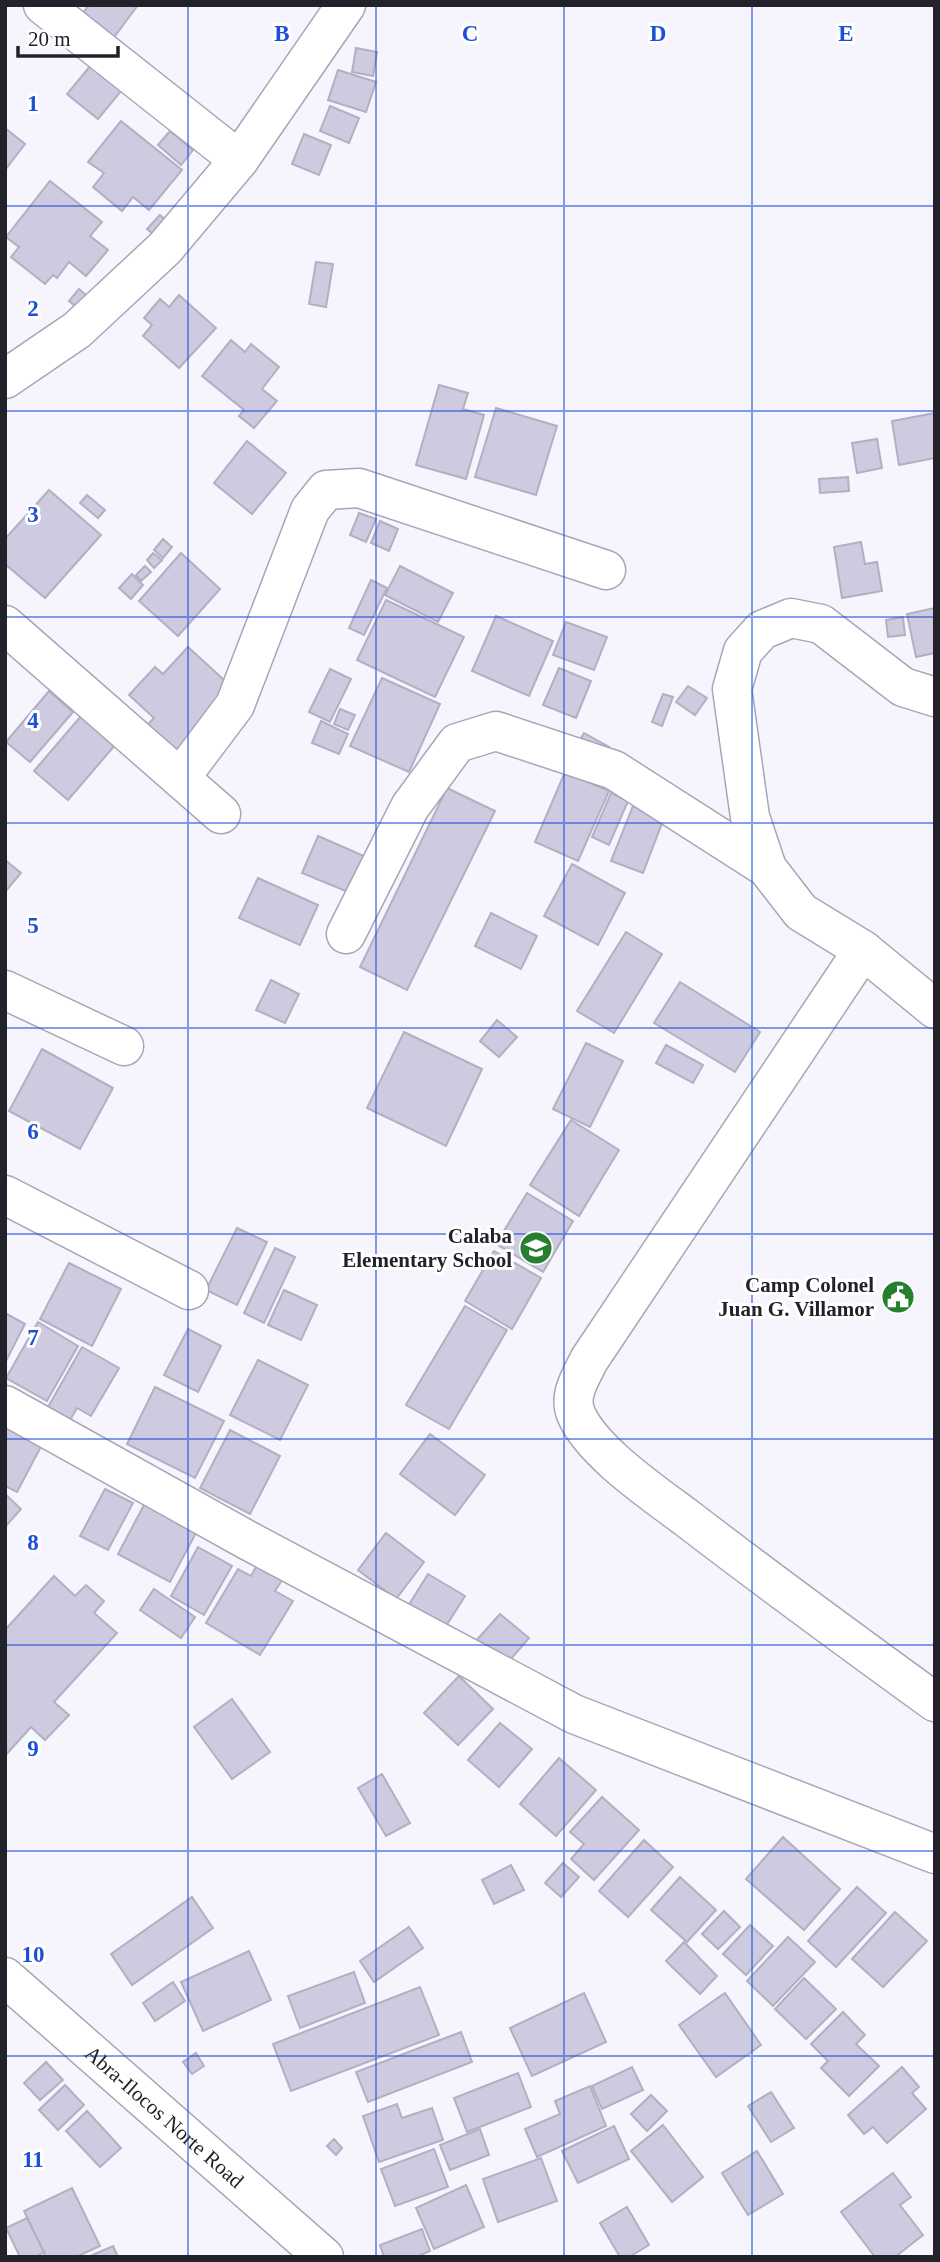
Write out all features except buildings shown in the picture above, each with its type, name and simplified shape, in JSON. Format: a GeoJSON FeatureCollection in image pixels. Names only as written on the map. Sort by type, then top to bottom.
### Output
{"type":"FeatureCollection","features":[{"type":"Feature","properties":{"kind":"street"},"geometry":{"type":"LineString","coordinates":[[43,5],[239,160]]}},
{"type":"Feature","properties":{"kind":"street"},"geometry":{"type":"LineString","coordinates":[[5,379],[77,330],[165,248],[239,160],[346,5]]}},
{"type":"Feature","properties":{"kind":"street"},"geometry":{"type":"LineString","coordinates":[[180,778],[236,705],[310,510],[327,490],[359,488],[606,570]]}},
{"type":"Feature","properties":{"kind":"street"},"geometry":{"type":"LineString","coordinates":[[935,697],[903,687],[821,624],[791,618],[762,630],[744,651],[732,689],[750,817],[767,868],[801,912],[863,950],[935,1009]]}},
{"type":"Feature","properties":{"kind":"street"},"geometry":{"type":"LineString","coordinates":[[5,625],[221,814]]}},
{"type":"Feature","properties":{"kind":"street"},"geometry":{"type":"LineString","coordinates":[[346,934],[410,807],[457,743],[496,730],[614,770],[767,868]]}},
{"type":"Feature","properties":{"kind":"street"},"geometry":{"type":"LineString","coordinates":[[863,950],[589,1360],[572,1396],[576,1414],[617,1464],[749,1566],[935,1702]]}},
{"type":"Feature","properties":{"kind":"street"},"geometry":{"type":"LineString","coordinates":[[5,990],[124,1046]]}},
{"type":"Feature","properties":{"kind":"street"},"geometry":{"type":"LineString","coordinates":[[5,1195],[189,1290]]}},
{"type":"Feature","properties":{"kind":"street"},"geometry":{"type":"LineString","coordinates":[[5,1405],[247,1540],[574,1714],[935,1854]]}},
{"type":"Feature","properties":{"kind":"street","name":"Abra-Ilocos Norte Road"},"geometry":{"type":"LineString","coordinates":[[5,1977],[324,2257]]}},
{"type":"Feature","properties":{"kind":"place","name":"Calaba Elementary School"},"geometry":{"type":"Point","coordinates":[536,1248]}},
{"type":"Feature","properties":{"kind":"place","name":"Camp Colonel Juan G. Villamor"},"geometry":{"type":"Point","coordinates":[898,1297]}}]}
